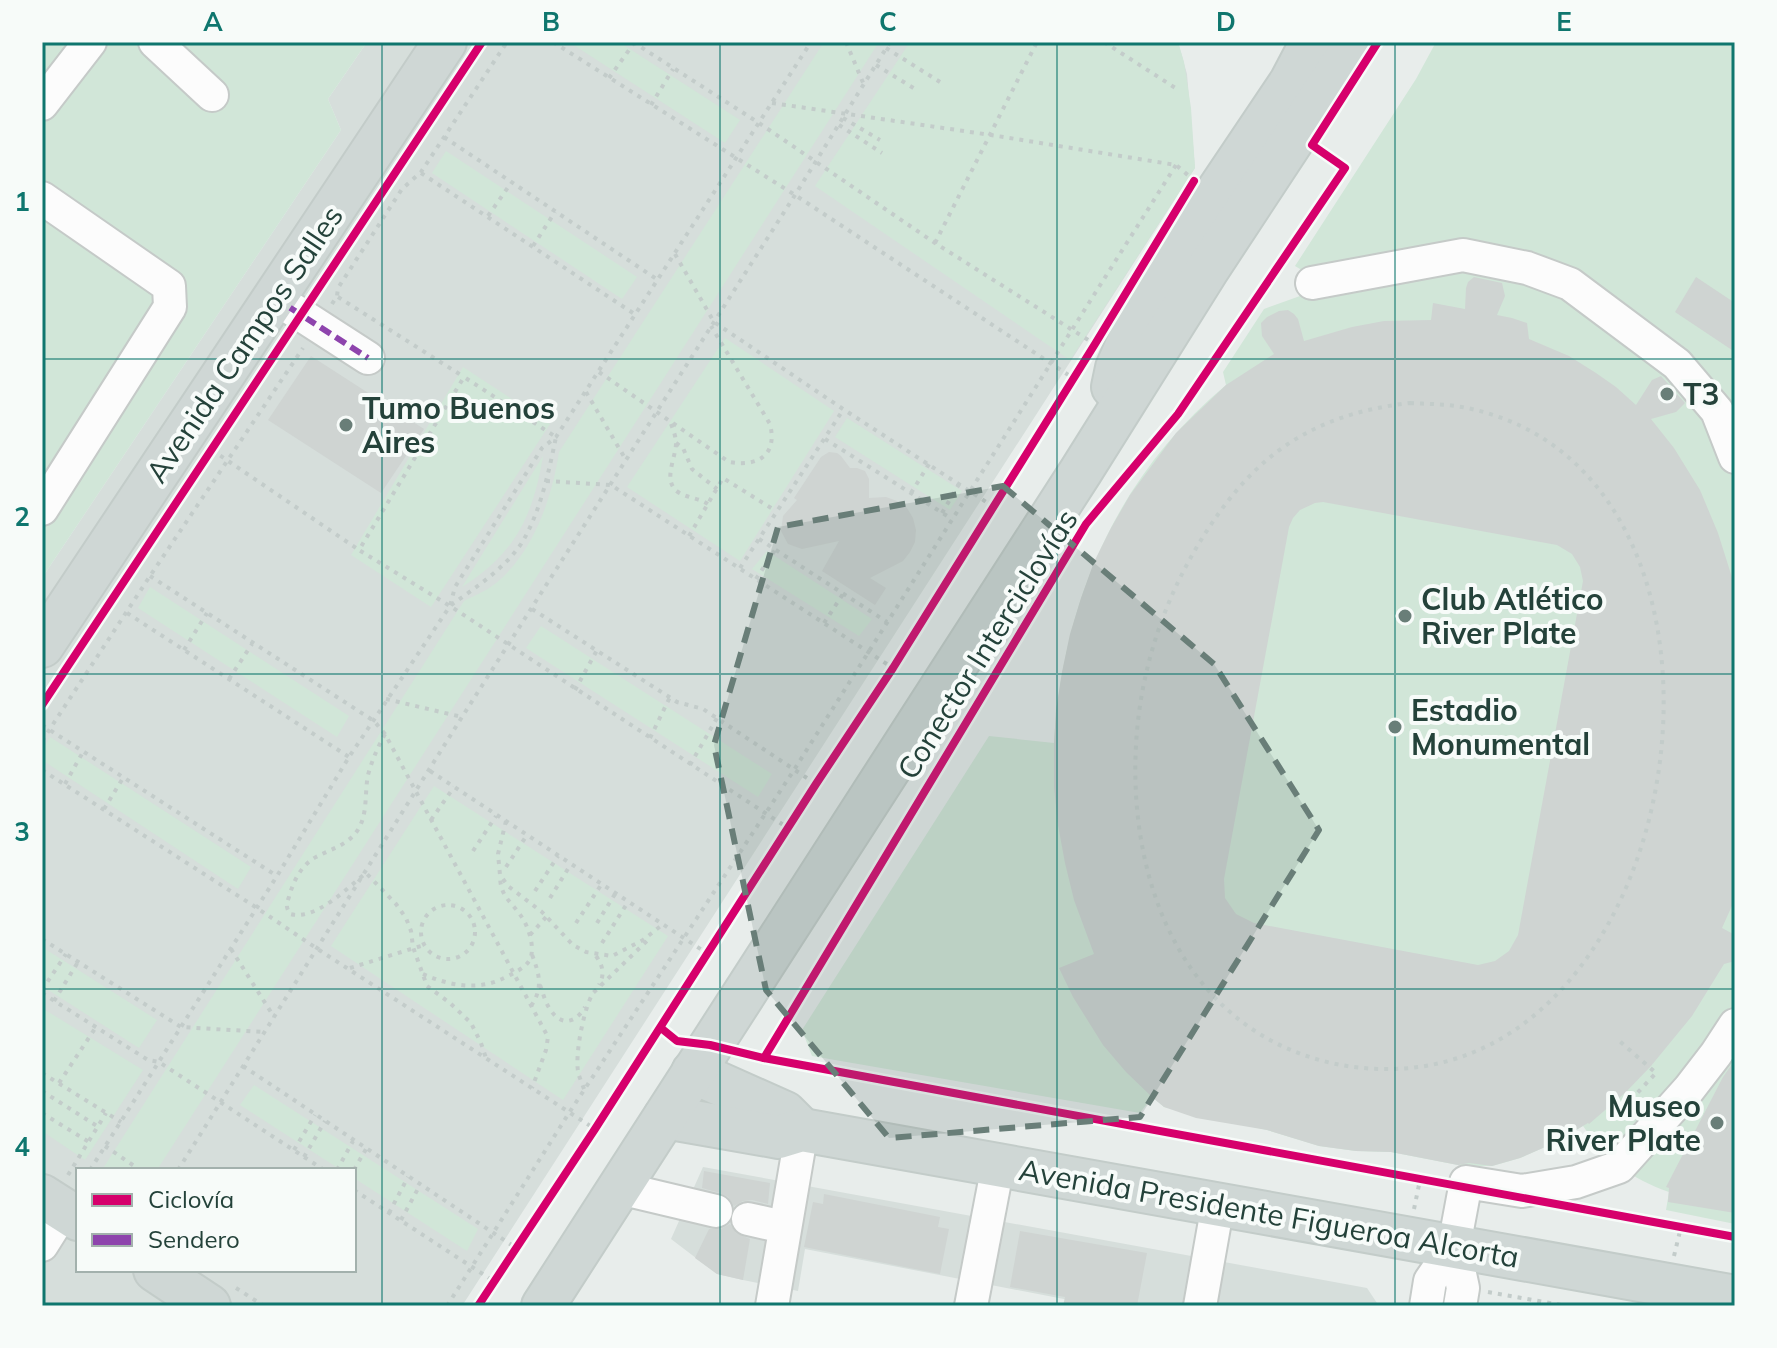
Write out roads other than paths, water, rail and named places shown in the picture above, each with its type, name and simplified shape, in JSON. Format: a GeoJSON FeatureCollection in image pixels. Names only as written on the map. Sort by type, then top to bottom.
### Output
{"type":"FeatureCollection","features":[{"type":"Feature","properties":{"kind":"main road","name":"Avenida Campos Salles"},"geometry":{"type":"LineString","coordinates":[[42,646],[445,42]]}},
{"type":"Feature","properties":{"kind":"main road"},"geometry":{"type":"LineString","coordinates":[[1104,431],[1117,368],[1152,289],[1295,62],[1312,42]]}},
{"type":"Feature","properties":{"kind":"main road"},"geometry":{"type":"LineString","coordinates":[[543,1306],[1207,270],[1357,42]]}},
{"type":"Feature","properties":{"kind":"main road","name":"Avenida Presidente Figueroa Alcorta"},"geometry":{"type":"LineString","coordinates":[[701,1058],[785,1113],[802,1130]]}},
{"type":"Feature","properties":{"kind":"main road","name":"Avenida Presidente Figueroa Alcorta"},"geometry":{"type":"LineString","coordinates":[[665,1117],[779,1137],[802,1130],[1454,1246],[1708,1298]]}},
{"type":"Feature","properties":{"kind":"main road"},"geometry":{"type":"LineString","coordinates":[[158,1272],[209,1306]]}},
{"type":"Feature","properties":{"kind":"street"},"geometry":{"type":"LineString","coordinates":[[42,104],[90,42]]}},
{"type":"Feature","properties":{"kind":"street"},"geometry":{"type":"LineString","coordinates":[[155,42],[212,95]]}},
{"type":"Feature","properties":{"kind":"street"},"geometry":{"type":"LineString","coordinates":[[42,198],[169,286],[170,307],[42,509]]}},
{"type":"Feature","properties":{"kind":"street"},"geometry":{"type":"LineString","coordinates":[[1312,283],[1463,255],[1527,268],[1570,284],[1677,364],[1717,411],[1735,457]]}},
{"type":"Feature","properties":{"kind":"street"},"geometry":{"type":"LineString","coordinates":[[275,298],[368,358]]}},
{"type":"Feature","properties":{"kind":"street"},"geometry":{"type":"LineString","coordinates":[[1469,1298],[1463,1288],[1454,1246],[1459,1178],[1522,1191],[1576,1182],[1619,1167],[1689,1089],[1735,1025]]}},
{"type":"Feature","properties":{"kind":"street"},"geometry":{"type":"LineString","coordinates":[[772,1306],[802,1130]]}},
{"type":"Feature","properties":{"kind":"street"},"geometry":{"type":"LineString","coordinates":[[971,1306],[998,1165]]}},
{"type":"Feature","properties":{"kind":"street"},"geometry":{"type":"LineString","coordinates":[[619,1188],[716,1211]]}},
{"type":"Feature","properties":{"kind":"street"},"geometry":{"type":"LineString","coordinates":[[42,1245],[63,1201]]}},
{"type":"Feature","properties":{"kind":"street"},"geometry":{"type":"LineString","coordinates":[[1200,1306],[1218,1204]]}},
{"type":"Feature","properties":{"kind":"street"},"geometry":{"type":"LineString","coordinates":[[748,1219],[784,1227]]}},
{"type":"Feature","properties":{"kind":"street"},"geometry":{"type":"LineString","coordinates":[[1426,1306],[1430,1281],[1454,1246]]}},
{"type":"Feature","properties":{"kind":"place","name":"T3"},"geometry":{"type":"Point","coordinates":[1667,394]}},
{"type":"Feature","properties":{"kind":"place","name":"Tumo Buenos Aires"},"geometry":{"type":"Point","coordinates":[346,425]}},
{"type":"Feature","properties":{"kind":"place","name":"Club Atlético River Plate"},"geometry":{"type":"Point","coordinates":[1405,616]}},
{"type":"Feature","properties":{"kind":"place","name":"Estadio Monumental"},"geometry":{"type":"Point","coordinates":[1395,727]}},
{"type":"Feature","properties":{"kind":"place","name":"Museo River Plate"},"geometry":{"type":"Point","coordinates":[1717,1123]}}]}
